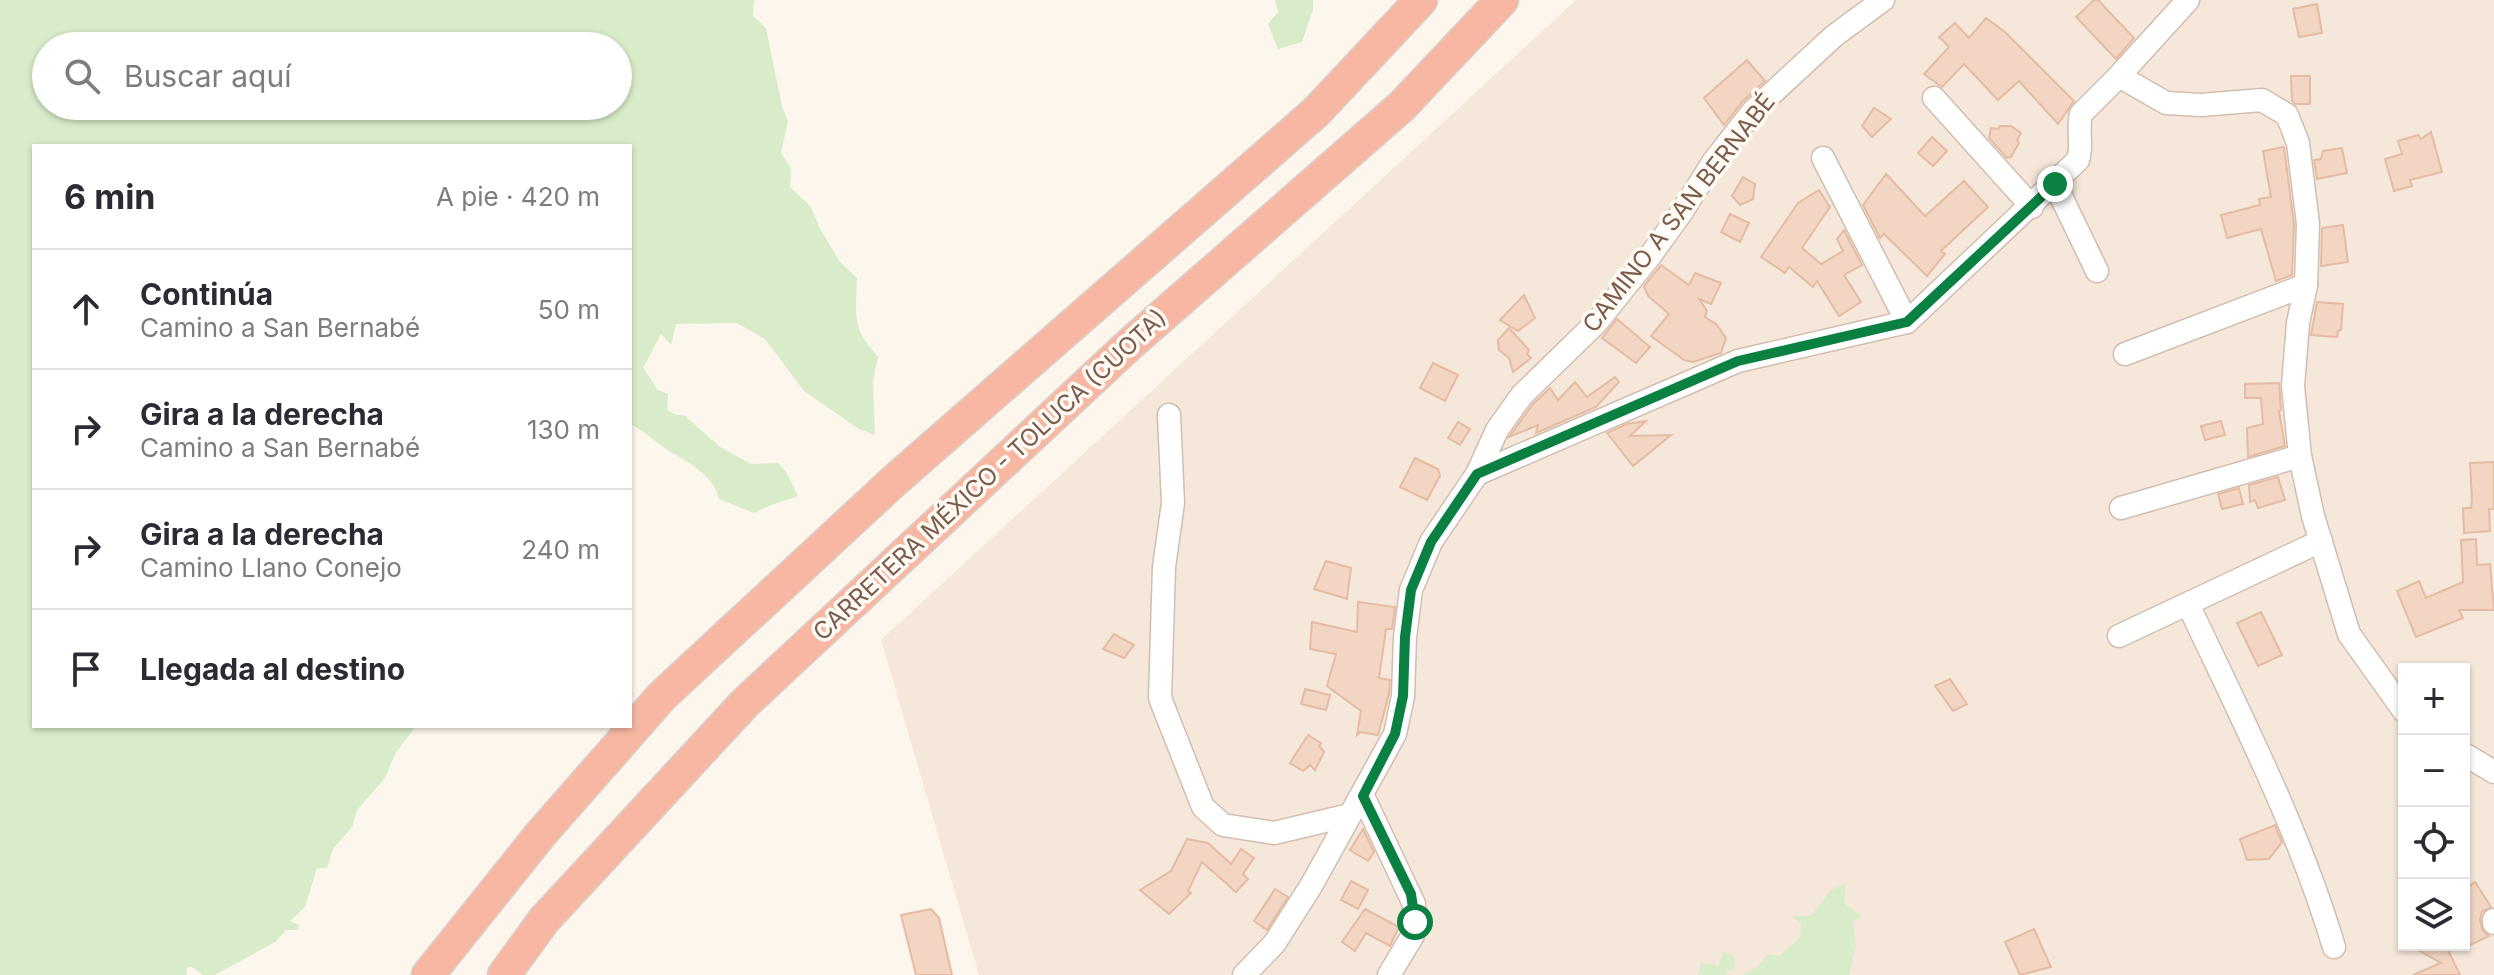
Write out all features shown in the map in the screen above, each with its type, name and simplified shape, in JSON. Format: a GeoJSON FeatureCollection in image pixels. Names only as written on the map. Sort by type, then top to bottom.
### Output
{"type":"FeatureCollection","features":[{"type":"Feature","properties":{"kind":"highway"},"geometry":{"type":"LineString","coordinates":[[428,975],[540,835],[662,696],[894,481],[1316,112],[1421,0]]}},
{"type":"Feature","properties":{"kind":"highway","name":"CARRETERA MÉXICO - TOLUCA (CUOTA)"},"geometry":{"type":"LineString","coordinates":[[504,975],[544,920],[745,703],[1130,344],[1402,106],[1502,0]]}},
{"type":"Feature","properties":{"kind":"street","name":"CAMINO A SAN BERNABÉ"},"geometry":{"type":"LineString","coordinates":[[1244,975],[1274,944],[1311,886],[1395,734],[1403,696],[1405,637],[1411,590],[1431,542],[1477,474],[1497,430],[1522,395],[1605,312],[1650,256],[1714,161],[1753,111],[1834,36],[1883,0]]}},
{"type":"Feature","properties":{"kind":"street"},"geometry":{"type":"LineString","coordinates":[[1477,474],[1738,361],[1907,322],[2032,207],[2078,160],[2081,114],[2188,0]]}},
{"type":"Feature","properties":{"kind":"street"},"geometry":{"type":"LineString","coordinates":[[2119,76],[2166,103],[2201,105],[2262,100],[2287,115],[2298,143],[2308,224],[2306,285],[2298,323],[2293,386],[2300,456],[2349,634],[2398,703]]}},
{"type":"Feature","properties":{"kind":"street"},"geometry":{"type":"LineString","coordinates":[[1934,98],[2032,207]]}},
{"type":"Feature","properties":{"kind":"street"},"geometry":{"type":"LineString","coordinates":[[1823,158],[1907,322]]}},
{"type":"Feature","properties":{"kind":"street"},"geometry":{"type":"LineString","coordinates":[[2055,184],[2097,271]]}},
{"type":"Feature","properties":{"kind":"street"},"geometry":{"type":"LineString","coordinates":[[2125,354],[2306,285]]}},
{"type":"Feature","properties":{"kind":"street"},"geometry":{"type":"LineString","coordinates":[[1169,415],[1173,503],[1164,567],[1160,698],[1203,807],[1223,825],[1274,833],[1357,806],[1414,904],[1413,935],[1389,975]]}},
{"type":"Feature","properties":{"kind":"street"},"geometry":{"type":"LineString","coordinates":[[2121,508],[2300,456]]}},
{"type":"Feature","properties":{"kind":"street"},"geometry":{"type":"LineString","coordinates":[[2119,636],[2321,541]]}},
{"type":"Feature","properties":{"kind":"street"},"geometry":{"type":"LineString","coordinates":[[2188,604],[2295,832],[2334,947]]}},
{"type":"Feature","properties":{"kind":"street"},"geometry":{"type":"LineString","coordinates":[[2470,758],[2494,772]]}},
{"type":"Feature","properties":{"kind":"shaded area"},"geometry":{"type":"Polygon","coordinates":[[[1576,0],[2494,0],[2494,975],[979,975],[881,640],[1576,0]]]}},
{"type":"Feature","properties":{"kind":"green space"},"geometry":{"type":"Polygon","coordinates":[[[0,0],[754,0],[753,16],[766,28],[788,121],[781,153],[791,168],[790,187],[811,207],[840,262],[857,278],[859,329],[878,357],[873,380],[875,435],[859,429],[804,391],[765,339],[737,323],[676,324],[671,345],[661,334],[643,368],[658,390],[668,394],[667,410],[684,415],[720,447],[751,464],[778,463],[790,478],[798,496],[754,513],[719,499],[711,482],[698,469],[632,424],[632,144],[32,144],[32,728],[414,728],[395,754],[385,778],[357,810],[352,827],[333,849],[327,868],[317,868],[305,907],[290,921],[299,925],[298,930],[286,930],[275,942],[215,975],[203,975],[187,967],[187,975],[0,975],[0,0]]]}},
{"type":"Feature","properties":{"kind":"green space"},"geometry":{"type":"Polygon","coordinates":[[[1275,0],[1313,0],[1313,10],[1302,42],[1278,49],[1268,24],[1278,12],[1275,0]]]}},
{"type":"Feature","properties":{"kind":"green space"},"geometry":{"type":"Polygon","coordinates":[[[1846,883],[1844,903],[1861,916],[1853,922],[1856,945],[1849,975],[1741,975],[1757,967],[1768,954],[1780,956],[1800,937],[1801,923],[1792,916],[1811,916],[1830,891],[1846,883]]]}},
{"type":"Feature","properties":{"kind":"green space"},"geometry":{"type":"Polygon","coordinates":[[[1723,952],[1734,957],[1735,968],[1724,973],[1731,975],[1698,975],[1701,963],[1714,964],[1718,968],[1723,952]]]}},
{"type":"Feature","properties":{"kind":"building"},"geometry":{"type":"Polygon","coordinates":[[[2094,0],[2098,0],[2134,38],[2116,59],[2076,17],[2094,0]]]}},
{"type":"Feature","properties":{"kind":"building"},"geometry":{"type":"Polygon","coordinates":[[[2317,4],[2322,33],[2299,37],[2293,9],[2317,4]]]}},
{"type":"Feature","properties":{"kind":"building"},"geometry":{"type":"Polygon","coordinates":[[[1986,18],[2005,32],[2074,101],[2058,124],[2019,81],[1998,100],[1964,64],[1942,87],[1924,74],[1949,47],[1939,37],[1955,23],[1969,38],[1986,18]]]}},
{"type":"Feature","properties":{"kind":"building"},"geometry":{"type":"Polygon","coordinates":[[[1747,60],[1765,81],[1743,101],[1724,125],[1704,98],[1747,60]]]}},
{"type":"Feature","properties":{"kind":"building"},"geometry":{"type":"Polygon","coordinates":[[[2291,76],[2310,76],[2310,104],[2295,104],[2292,101],[2291,76]]]}},
{"type":"Feature","properties":{"kind":"building"},"geometry":{"type":"Polygon","coordinates":[[[1874,108],[1891,119],[1872,137],[1862,126],[1874,108]]]}},
{"type":"Feature","properties":{"kind":"building"},"geometry":{"type":"Polygon","coordinates":[[[2000,126],[2011,126],[2021,133],[2011,157],[2007,158],[1989,138],[1991,128],[1998,129],[2000,126]]]}},
{"type":"Feature","properties":{"kind":"building"},"geometry":{"type":"Polygon","coordinates":[[[2431,132],[2442,172],[2410,180],[2412,186],[2394,191],[2385,159],[2402,154],[2398,141],[2418,135],[2421,139],[2431,132]]]}},
{"type":"Feature","properties":{"kind":"building"},"geometry":{"type":"Polygon","coordinates":[[[1932,137],[1947,151],[1933,166],[1918,153],[1932,137]]]}},
{"type":"Feature","properties":{"kind":"building"},"geometry":{"type":"Polygon","coordinates":[[[2284,147],[2294,225],[2292,275],[2276,281],[2261,229],[2227,238],[2221,215],[2260,205],[2259,199],[2271,197],[2263,151],[2284,147]]]}},
{"type":"Feature","properties":{"kind":"building"},"geometry":{"type":"Polygon","coordinates":[[[2342,148],[2347,173],[2317,179],[2314,160],[2321,159],[2323,151],[2342,148]]]}},
{"type":"Feature","properties":{"kind":"building"},"geometry":{"type":"Polygon","coordinates":[[[1886,174],[1925,216],[1964,181],[1988,207],[1941,251],[1945,254],[1927,276],[1884,234],[1880,238],[1863,205],[1886,174]]]}},
{"type":"Feature","properties":{"kind":"building"},"geometry":{"type":"Polygon","coordinates":[[[1743,177],[1755,184],[1753,199],[1740,205],[1732,196],[1743,177]]]}},
{"type":"Feature","properties":{"kind":"building"},"geometry":{"type":"Polygon","coordinates":[[[1819,190],[1830,207],[1802,248],[1821,264],[1843,251],[1837,239],[1844,230],[1862,265],[1844,275],[1861,302],[1839,316],[1817,281],[1813,287],[1789,267],[1785,273],[1761,257],[1798,203],[1819,190]]]}},
{"type":"Feature","properties":{"kind":"building"},"geometry":{"type":"Polygon","coordinates":[[[1730,214],[1749,223],[1740,242],[1721,232],[1730,214]]]}},
{"type":"Feature","properties":{"kind":"building"},"geometry":{"type":"Polygon","coordinates":[[[2343,225],[2348,262],[2321,266],[2322,228],[2343,225]]]}},
{"type":"Feature","properties":{"kind":"building"},"geometry":{"type":"Polygon","coordinates":[[[1661,265],[1689,285],[1695,273],[1721,283],[1711,304],[1699,299],[1707,311],[1705,317],[1716,324],[1726,338],[1721,353],[1693,362],[1684,360],[1651,336],[1669,314],[1648,296],[1644,286],[1661,265]]]}},
{"type":"Feature","properties":{"kind":"building"},"geometry":{"type":"Polygon","coordinates":[[[1524,295],[1535,318],[1518,331],[1500,320],[1524,295]]]}},
{"type":"Feature","properties":{"kind":"building"},"geometry":{"type":"Polygon","coordinates":[[[2317,302],[2343,304],[2341,330],[2337,337],[2311,335],[2317,302]]]}},
{"type":"Feature","properties":{"kind":"building"},"geometry":{"type":"Polygon","coordinates":[[[1617,319],[1650,347],[1636,363],[1602,338],[1617,319]]]}},
{"type":"Feature","properties":{"kind":"building"},"geometry":{"type":"Polygon","coordinates":[[[1509,328],[1529,350],[1527,354],[1531,358],[1513,372],[1509,358],[1499,350],[1498,340],[1509,328]]]}},
{"type":"Feature","properties":{"kind":"building"},"geometry":{"type":"Polygon","coordinates":[[[1433,363],[1458,375],[1445,401],[1420,388],[1433,363]]]}},
{"type":"Feature","properties":{"kind":"building"},"geometry":{"type":"Polygon","coordinates":[[[1615,377],[1619,382],[1596,407],[1536,433],[1538,425],[1509,437],[1533,404],[1550,388],[1558,400],[1575,382],[1587,397],[1615,377]]]}},
{"type":"Feature","properties":{"kind":"building"},"geometry":{"type":"Polygon","coordinates":[[[2279,383],[2279,411],[2285,446],[2248,457],[2247,428],[2263,424],[2261,398],[2245,398],[2245,384],[2279,383]]]}},
{"type":"Feature","properties":{"kind":"building"},"geometry":{"type":"Polygon","coordinates":[[[1646,421],[1630,436],[1671,435],[1633,466],[1607,433],[1627,424],[1646,421]]]}},
{"type":"Feature","properties":{"kind":"building"},"geometry":{"type":"Polygon","coordinates":[[[2221,421],[2225,435],[2205,440],[2201,426],[2221,421]]]}},
{"type":"Feature","properties":{"kind":"building"},"geometry":{"type":"Polygon","coordinates":[[[1458,422],[1470,429],[1460,445],[1448,438],[1458,422]]]}},
{"type":"Feature","properties":{"kind":"building"},"geometry":{"type":"Polygon","coordinates":[[[1415,458],[1438,469],[1440,476],[1427,500],[1400,487],[1415,458]]]}},
{"type":"Feature","properties":{"kind":"building"},"geometry":{"type":"Polygon","coordinates":[[[2494,462],[2494,509],[2489,509],[2490,531],[2464,533],[2463,508],[2471,508],[2472,500],[2470,463],[2494,462]]]}},
{"type":"Feature","properties":{"kind":"building"},"geometry":{"type":"Polygon","coordinates":[[[2278,477],[2285,500],[2258,508],[2255,500],[2250,502],[2249,485],[2278,477]]]}},
{"type":"Feature","properties":{"kind":"building"},"geometry":{"type":"Polygon","coordinates":[[[2239,488],[2243,504],[2222,509],[2218,494],[2239,488]]]}},
{"type":"Feature","properties":{"kind":"building"},"geometry":{"type":"Polygon","coordinates":[[[2476,539],[2477,565],[2490,564],[2494,610],[2459,610],[2463,618],[2416,637],[2397,591],[2419,581],[2426,598],[2463,582],[2461,540],[2476,539]]]}},
{"type":"Feature","properties":{"kind":"building"},"geometry":{"type":"Polygon","coordinates":[[[1326,561],[1351,568],[1347,599],[1314,589],[1326,561]]]}},
{"type":"Feature","properties":{"kind":"building"},"geometry":{"type":"Polygon","coordinates":[[[1358,602],[1395,607],[1392,629],[1386,629],[1379,678],[1390,680],[1378,735],[1360,732],[1357,735],[1361,711],[1327,686],[1336,654],[1310,649],[1312,622],[1357,632],[1358,602]]]}},
{"type":"Feature","properties":{"kind":"building"},"geometry":{"type":"Polygon","coordinates":[[[2261,612],[2282,655],[2258,666],[2237,623],[2261,612]]]}},
{"type":"Feature","properties":{"kind":"building"},"geometry":{"type":"Polygon","coordinates":[[[1114,634],[1134,645],[1124,658],[1103,649],[1114,634]]]}},
{"type":"Feature","properties":{"kind":"building"},"geometry":{"type":"Polygon","coordinates":[[[1950,679],[1967,704],[1953,711],[1935,686],[1950,679]]]}},
{"type":"Feature","properties":{"kind":"building"},"geometry":{"type":"Polygon","coordinates":[[[1305,689],[1330,695],[1326,710],[1301,704],[1305,689]]]}},
{"type":"Feature","properties":{"kind":"building"},"geometry":{"type":"Polygon","coordinates":[[[1308,735],[1321,743],[1319,746],[1324,752],[1315,770],[1310,765],[1303,771],[1290,763],[1308,735]]]}},
{"type":"Feature","properties":{"kind":"building"},"geometry":{"type":"Polygon","coordinates":[[[2275,825],[2282,842],[2269,859],[2247,860],[2240,839],[2275,825]]]}},
{"type":"Feature","properties":{"kind":"building"},"geometry":{"type":"Polygon","coordinates":[[[1363,829],[1374,852],[1368,861],[1350,850],[1363,829]]]}},
{"type":"Feature","properties":{"kind":"building"},"geometry":{"type":"Polygon","coordinates":[[[1187,839],[1208,843],[1231,864],[1241,849],[1254,858],[1243,874],[1248,879],[1236,892],[1202,862],[1188,891],[1191,893],[1169,914],[1140,890],[1171,871],[1187,839]]]}},
{"type":"Feature","properties":{"kind":"building"},"geometry":{"type":"Polygon","coordinates":[[[1351,881],[1368,890],[1358,909],[1341,900],[1351,881]]]}},
{"type":"Feature","properties":{"kind":"building"},"geometry":{"type":"Polygon","coordinates":[[[2475,882],[2491,907],[2482,912],[2480,920],[2482,929],[2489,936],[2470,945],[2470,886],[2475,882]]]}},
{"type":"Feature","properties":{"kind":"building"},"geometry":{"type":"Polygon","coordinates":[[[1275,889],[1288,897],[1267,930],[1254,921],[1275,889]]]}},
{"type":"Feature","properties":{"kind":"building"},"geometry":{"type":"Polygon","coordinates":[[[931,909],[939,918],[952,975],[916,975],[901,915],[931,909]]]}},
{"type":"Feature","properties":{"kind":"building"},"geometry":{"type":"Polygon","coordinates":[[[1365,909],[1399,927],[1390,946],[1366,933],[1355,951],[1342,942],[1365,909]]]}},
{"type":"Feature","properties":{"kind":"building"},"geometry":{"type":"Polygon","coordinates":[[[2034,929],[2051,967],[2020,975],[2005,942],[2034,929]]]}},
{"type":"Feature","properties":{"kind":"building"},"geometry":{"type":"Polygon","coordinates":[[[2420,951],[2448,951],[2460,975],[2413,975],[2441,963],[2420,951]]]}},
{"type":"Feature","properties":{"kind":"route"},"geometry":{"type":"LineString","coordinates":[[1415,922],[1411,894],[1363,796],[1395,734],[1403,696],[1405,637],[1411,590],[1431,542],[1477,474],[1738,361],[1907,322],[2055,184]]}}]}
